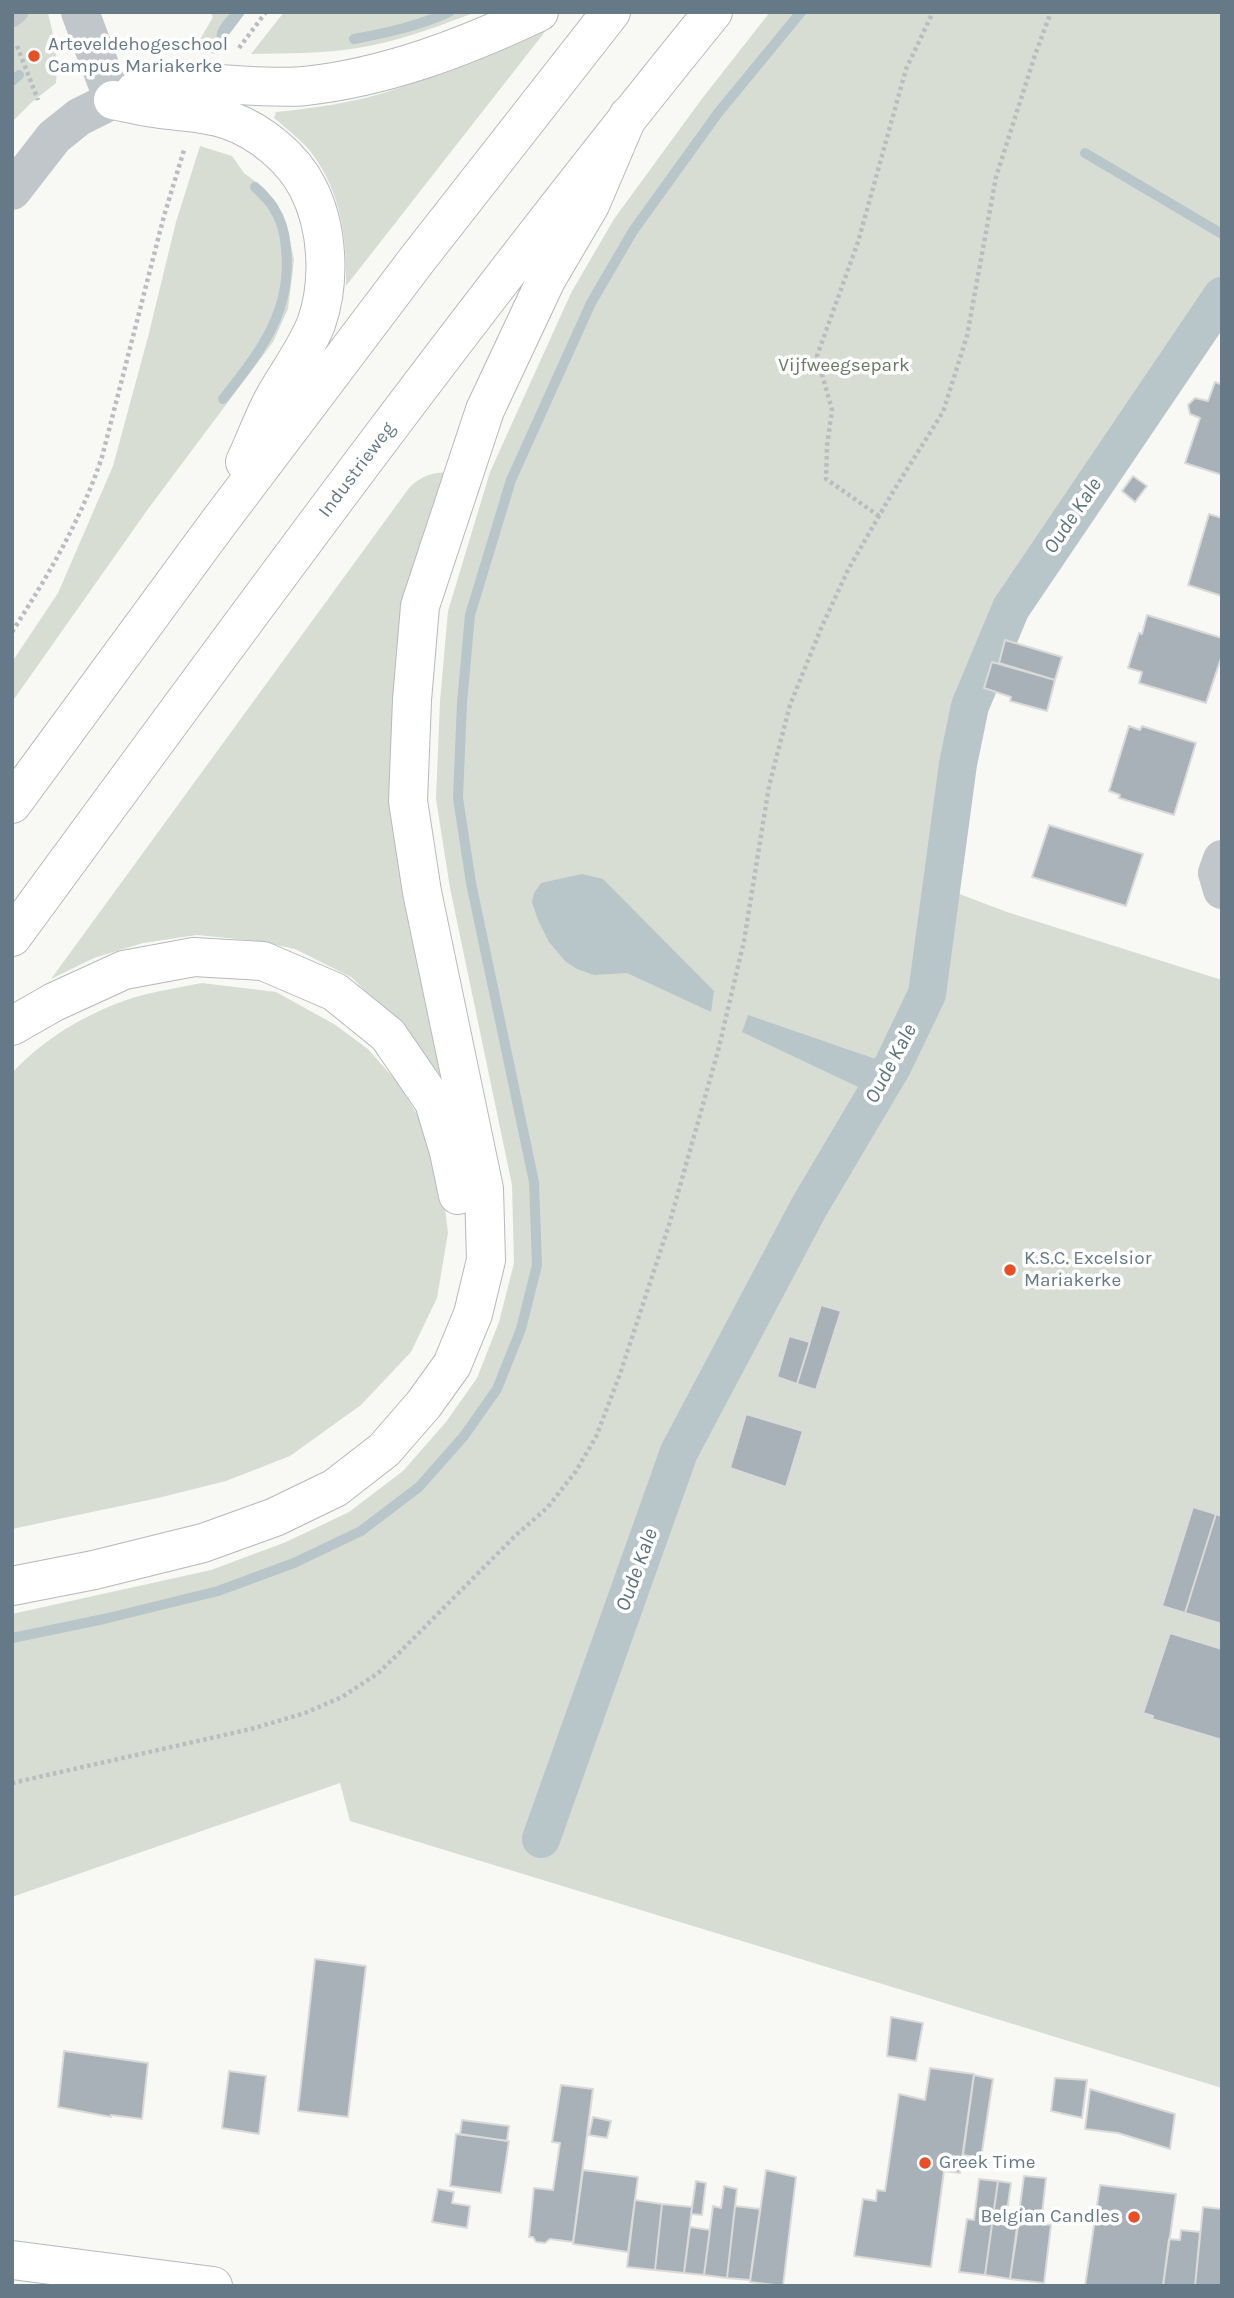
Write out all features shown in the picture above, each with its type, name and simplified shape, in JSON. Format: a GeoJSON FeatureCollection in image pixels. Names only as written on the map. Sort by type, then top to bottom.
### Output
{"type":"FeatureCollection","features":[{"type":"Feature","properties":{"kind":"main road"},"geometry":{"type":"LineString","coordinates":[[113,100],[145,87],[192,84],[303,86],[349,79],[418,62],[476,41],[539,12]]}},
{"type":"Feature","properties":{"kind":"main road"},"geometry":{"type":"LineString","coordinates":[[12,804],[216,526],[416,261],[611,12]]}},
{"type":"Feature","properties":{"kind":"main road","name":"Industrieweg"},"geometry":{"type":"LineString","coordinates":[[12,937],[398,416],[628,116],[713,12]]}},
{"type":"Feature","properties":{"kind":"main road"},"geometry":{"type":"LineString","coordinates":[[113,100],[201,113],[250,129],[287,158],[308,187],[319,216],[325,285],[317,322],[301,356],[274,398],[216,526]]}},
{"type":"Feature","properties":{"kind":"main road"},"geometry":{"type":"LineString","coordinates":[[12,1586],[94,1570],[203,1543],[275,1517],[335,1488],[384,1450],[453,1365],[472,1314],[486,1260],[484,1189],[422,892],[408,801],[412,700],[420,606],[485,410],[546,280],[590,205],[628,116]]}},
{"type":"Feature","properties":{"kind":"main road"},"geometry":{"type":"LineString","coordinates":[[12,1026],[54,1002],[124,970],[194,957],[263,961],[335,992],[388,1035],[433,1102],[458,1192],[460,1257],[448,1306],[430,1353],[404,1389],[367,1432],[322,1466],[265,1493],[196,1519],[12,1561]]}},
{"type":"Feature","properties":{"kind":"main road"},"geometry":{"type":"LineString","coordinates":[[12,2260],[213,2286]]}},
{"type":"Feature","properties":{"kind":"street"},"geometry":{"type":"LineString","coordinates":[[12,191],[54,137],[79,117],[113,100],[80,12]]}},
{"type":"Feature","properties":{"kind":"street"},"geometry":{"type":"LineString","coordinates":[[1222,859],[1217,873],[1222,890]]}},
{"type":"Feature","properties":{"kind":"lane"},"geometry":{"type":"LineString","coordinates":[[12,17],[18,12]]}},
{"type":"Feature","properties":{"kind":"path"},"geometry":{"type":"LineString","coordinates":[[234,54],[266,12]]}},
{"type":"Feature","properties":{"kind":"path"},"geometry":{"type":"LineString","coordinates":[[879,516],[826,479],[831,410],[817,356],[858,242],[906,69],[933,12]]}},
{"type":"Feature","properties":{"kind":"path"},"geometry":{"type":"LineString","coordinates":[[12,1783],[251,1729],[342,1698],[377,1674],[515,1536],[548,1507],[576,1471],[596,1437],[669,1226],[718,1051],[744,942],[769,786],[790,705],[827,614],[849,569],[943,412],[967,336],[996,177],[1051,12]]}},
{"type":"Feature","properties":{"kind":"path"},"geometry":{"type":"LineString","coordinates":[[12,36],[54,137]]}},
{"type":"Feature","properties":{"kind":"path"},"geometry":{"type":"LineString","coordinates":[[12,632],[68,542],[93,484],[174,179],[187,143]]}},
{"type":"Feature","properties":{"kind":"green space","name":"Arteveldehogeschool Campus Mariakerke"},"geometry":{"type":"Polygon","coordinates":[[[23,12],[48,13],[54,39],[57,74],[56,83],[12,122],[12,27],[23,12]]]}},
{"type":"Feature","properties":{"kind":"green space"},"geometry":{"type":"Polygon","coordinates":[[[210,12],[231,12],[222,24],[221,45],[215,54],[194,50],[213,17],[210,12]]]}},
{"type":"Feature","properties":{"kind":"green space"},"geometry":{"type":"Polygon","coordinates":[[[284,12],[476,12],[410,36],[354,49],[251,54],[284,12]]]}},
{"type":"Feature","properties":{"kind":"green space","name":"Vijfweegsepark"},"geometry":{"type":"Polygon","coordinates":[[[770,12],[1222,12],[1222,296],[1011,608],[970,706],[958,764],[941,887],[1007,912],[1222,980],[1222,2088],[350,1821],[340,1783],[12,1897],[12,1614],[211,1570],[286,1542],[349,1512],[403,1471],[446,1422],[477,1378],[499,1322],[514,1263],[512,1185],[450,888],[436,799],[440,701],[448,611],[490,472],[571,293],[614,219],[701,100],[770,12]]]}},
{"type":"Feature","properties":{"kind":"green space"},"geometry":{"type":"Polygon","coordinates":[[[551,24],[346,286],[343,232],[329,182],[310,151],[274,118],[276,112],[332,105],[387,92],[450,69],[551,24]]]}},
{"type":"Feature","properties":{"kind":"green space"},"geometry":{"type":"Polygon","coordinates":[[[200,146],[232,156],[244,173],[264,188],[278,205],[288,231],[294,260],[288,309],[273,342],[148,509],[12,702],[12,662],[58,593],[113,466],[176,222],[200,146]]]}},
{"type":"Feature","properties":{"kind":"green space"},"geometry":{"type":"Polygon","coordinates":[[[449,472],[402,654],[448,1084],[382,1007],[351,977],[295,949],[258,941],[197,935],[143,943],[94,958],[51,979],[409,488],[428,476],[449,472]]]}},
{"type":"Feature","properties":{"kind":"green space"},"geometry":{"type":"Polygon","coordinates":[[[202,983],[276,992],[334,1024],[368,1049],[397,1082],[425,1127],[441,1174],[448,1233],[437,1298],[411,1352],[361,1405],[290,1456],[226,1481],[12,1529],[12,1073],[56,1035],[107,1007],[143,995],[202,983]]]}},
{"type":"Feature","properties":{"kind":"shaded area"},"geometry":{"type":"Polygon","coordinates":[[[231,12],[246,12],[221,45],[217,32],[231,12]]]}},
{"type":"Feature","properties":{"kind":"shaded area"},"geometry":{"type":"Polygon","coordinates":[[[582,874],[603,879],[714,991],[711,1012],[627,973],[594,975],[566,962],[549,942],[532,902],[541,883],[582,874]]]}},
{"type":"Feature","properties":{"kind":"shaded area"},"geometry":{"type":"Polygon","coordinates":[[[748,1015],[893,1065],[875,1095],[742,1032],[748,1015]]]}},
{"type":"Feature","properties":{"kind":"building"},"geometry":{"type":"Polygon","coordinates":[[[1222,376],[1222,475],[1185,463],[1200,418],[1190,414],[1188,405],[1195,398],[1208,401],[1215,382],[1220,384],[1222,376]]]}},
{"type":"Feature","properties":{"kind":"building"},"geometry":{"type":"Polygon","coordinates":[[[1133,476],[1147,486],[1135,502],[1122,491],[1133,476]]]}},
{"type":"Feature","properties":{"kind":"building"},"geometry":{"type":"Polygon","coordinates":[[[1209,514],[1222,518],[1222,596],[1188,585],[1209,514]]]}},
{"type":"Feature","properties":{"kind":"building"},"geometry":{"type":"Polygon","coordinates":[[[1147,615],[1222,638],[1222,655],[1206,703],[1139,683],[1142,672],[1128,668],[1147,615]]]}},
{"type":"Feature","properties":{"kind":"building"},"geometry":{"type":"Polygon","coordinates":[[[1005,640],[1062,657],[1055,680],[999,663],[1005,640]]]}},
{"type":"Feature","properties":{"kind":"building"},"geometry":{"type":"Polygon","coordinates":[[[992,662],[1055,680],[1047,711],[1010,701],[1011,697],[984,688],[992,662]]]}},
{"type":"Feature","properties":{"kind":"building"},"geometry":{"type":"Polygon","coordinates":[[[1129,726],[1140,730],[1142,726],[1196,743],[1174,815],[1119,798],[1120,795],[1109,791],[1129,726]]]}},
{"type":"Feature","properties":{"kind":"building"},"geometry":{"type":"Polygon","coordinates":[[[1049,825],[1143,854],[1126,906],[1032,877],[1049,825]]]}},
{"type":"Feature","properties":{"kind":"building"},"geometry":{"type":"Polygon","coordinates":[[[821,1305],[841,1311],[816,1390],[797,1384],[821,1305]]]}},
{"type":"Feature","properties":{"kind":"building"},"geometry":{"type":"Polygon","coordinates":[[[789,1336],[810,1342],[797,1384],[777,1377],[789,1336]]]}},
{"type":"Feature","properties":{"kind":"building"},"geometry":{"type":"Polygon","coordinates":[[[746,1414],[803,1431],[786,1487],[730,1468],[746,1414]]]}},
{"type":"Feature","properties":{"kind":"building"},"geometry":{"type":"Polygon","coordinates":[[[1193,1507],[1216,1514],[1185,1613],[1162,1606],[1193,1507]]]}},
{"type":"Feature","properties":{"kind":"building"},"geometry":{"type":"Polygon","coordinates":[[[1216,1514],[1222,1516],[1222,1624],[1185,1613],[1216,1514]]]}},
{"type":"Feature","properties":{"kind":"building"},"geometry":{"type":"Polygon","coordinates":[[[1170,1633],[1222,1649],[1222,1740],[1152,1719],[1153,1716],[1143,1713],[1170,1633]]]}},
{"type":"Feature","properties":{"kind":"building"},"geometry":{"type":"Polygon","coordinates":[[[315,1959],[366,1966],[348,2117],[298,2111],[315,1959]]]}},
{"type":"Feature","properties":{"kind":"building"},"geometry":{"type":"Polygon","coordinates":[[[891,2017],[923,2023],[916,2061],[887,2056],[891,2017]]]}},
{"type":"Feature","properties":{"kind":"building"},"geometry":{"type":"Polygon","coordinates":[[[64,2051],[148,2063],[142,2119],[111,2117],[58,2107],[64,2051]]]}},
{"type":"Feature","properties":{"kind":"building","name":"Greek Time"},"geometry":{"type":"Polygon","coordinates":[[[930,2068],[974,2074],[960,2173],[944,2171],[931,2267],[854,2256],[863,2199],[876,2201],[877,2190],[885,2191],[899,2094],[925,2100],[930,2068]]]}},
{"type":"Feature","properties":{"kind":"building"},"geometry":{"type":"Polygon","coordinates":[[[229,2071],[266,2076],[259,2134],[222,2128],[229,2071]]]}},
{"type":"Feature","properties":{"kind":"building"},"geometry":{"type":"Polygon","coordinates":[[[974,2075],[993,2079],[981,2158],[963,2155],[974,2075]]]}},
{"type":"Feature","properties":{"kind":"building"},"geometry":{"type":"Polygon","coordinates":[[[1055,2078],[1087,2080],[1082,2118],[1051,2111],[1055,2078]]]}},
{"type":"Feature","properties":{"kind":"building"},"geometry":{"type":"Polygon","coordinates":[[[561,2085],[593,2089],[573,2242],[550,2239],[545,2243],[536,2242],[533,2237],[529,2237],[534,2188],[553,2190],[560,2143],[552,2142],[561,2085]]]}},
{"type":"Feature","properties":{"kind":"building"},"geometry":{"type":"Polygon","coordinates":[[[1090,2089],[1175,2114],[1170,2149],[1118,2133],[1085,2129],[1090,2089]]]}},
{"type":"Feature","properties":{"kind":"building"},"geometry":{"type":"Polygon","coordinates":[[[593,2117],[611,2121],[607,2138],[589,2135],[593,2117]]]}},
{"type":"Feature","properties":{"kind":"building"},"geometry":{"type":"Polygon","coordinates":[[[462,2120],[509,2126],[507,2141],[460,2134],[462,2120]]]}},
{"type":"Feature","properties":{"kind":"building"},"geometry":{"type":"Polygon","coordinates":[[[456,2134],[509,2141],[501,2193],[450,2186],[456,2134]]]}},
{"type":"Feature","properties":{"kind":"building"},"geometry":{"type":"Polygon","coordinates":[[[583,2170],[638,2177],[628,2252],[573,2244],[583,2170]]]}},
{"type":"Feature","properties":{"kind":"building"},"geometry":{"type":"Polygon","coordinates":[[[766,2170],[796,2177],[783,2286],[750,2282],[766,2170]]]}},
{"type":"Feature","properties":{"kind":"building"},"geometry":{"type":"Polygon","coordinates":[[[1024,2176],[1046,2178],[1041,2224],[1051,2225],[1044,2283],[1010,2279],[1024,2176]]]}},
{"type":"Feature","properties":{"kind":"building"},"geometry":{"type":"Polygon","coordinates":[[[979,2179],[998,2181],[985,2275],[959,2272],[967,2219],[974,2220],[979,2179]]]}},
{"type":"Feature","properties":{"kind":"building"},"geometry":{"type":"Polygon","coordinates":[[[696,2181],[706,2183],[702,2215],[691,2214],[696,2181]]]}},
{"type":"Feature","properties":{"kind":"building"},"geometry":{"type":"Polygon","coordinates":[[[998,2181],[1011,2183],[1007,2211],[1020,2213],[1010,2279],[985,2275],[998,2181]]]}},
{"type":"Feature","properties":{"kind":"building","name":"Belgian Candles"},"geometry":{"type":"Polygon","coordinates":[[[1100,2185],[1176,2194],[1163,2286],[1085,2286],[1100,2185]]]}},
{"type":"Feature","properties":{"kind":"building"},"geometry":{"type":"Polygon","coordinates":[[[724,2186],[737,2189],[727,2278],[704,2275],[713,2206],[721,2208],[724,2186]]]}},
{"type":"Feature","properties":{"kind":"building"},"geometry":{"type":"Polygon","coordinates":[[[438,2189],[454,2192],[452,2203],[470,2206],[467,2228],[432,2222],[438,2189]]]}},
{"type":"Feature","properties":{"kind":"building"},"geometry":{"type":"Polygon","coordinates":[[[635,2200],[662,2204],[655,2270],[627,2267],[635,2200]]]}},
{"type":"Feature","properties":{"kind":"building"},"geometry":{"type":"Polygon","coordinates":[[[662,2204],[692,2207],[684,2273],[655,2270],[662,2204]]]}},
{"type":"Feature","properties":{"kind":"building"},"geometry":{"type":"Polygon","coordinates":[[[735,2206],[760,2209],[750,2280],[727,2278],[735,2206]]]}},
{"type":"Feature","properties":{"kind":"building"},"geometry":{"type":"Polygon","coordinates":[[[1203,2207],[1222,2209],[1222,2286],[1195,2286],[1203,2207]]]}},
{"type":"Feature","properties":{"kind":"building"},"geometry":{"type":"Polygon","coordinates":[[[690,2227],[710,2230],[704,2275],[684,2273],[690,2227]]]}},
{"type":"Feature","properties":{"kind":"building"},"geometry":{"type":"Polygon","coordinates":[[[1181,2230],[1200,2232],[1195,2286],[1163,2286],[1169,2239],[1180,2240],[1181,2230]]]}},
{"type":"Feature","properties":{"kind":"waterway"},"geometry":{"type":"LineString","coordinates":[[354,39],[390,32],[449,12]]}},
{"type":"Feature","properties":{"kind":"waterway"},"geometry":{"type":"LineString","coordinates":[[12,1638],[218,1591],[294,1563],[361,1531],[419,1487],[464,1436],[497,1389],[521,1329],[537,1265],[534,1182],[471,883],[458,798],[462,703],[470,615],[511,480],[591,303],[633,231],[718,113],[801,12]]}},
{"type":"Feature","properties":{"kind":"waterway"},"geometry":{"type":"LineString","coordinates":[[12,81],[19,75]]}},
{"type":"Feature","properties":{"kind":"waterway"},"geometry":{"type":"LineString","coordinates":[[1085,153],[1222,234]]}},
{"type":"Feature","properties":{"kind":"waterway"},"geometry":{"type":"LineString","coordinates":[[223,399],[271,330],[284,292],[287,271],[282,227],[271,204],[255,187]]}},
{"type":"Feature","properties":{"kind":"waterway","name":"Oude Kale"},"geometry":{"type":"LineString","coordinates":[[541,1839],[679,1452],[809,1207],[893,1065],[927,994],[958,764],[970,706],[1011,608],[1222,296]]}},
{"type":"Feature","properties":{"kind":"place","name":"Arteveldehogeschool Campus Mariakerke"},"geometry":{"type":"Point","coordinates":[34,56]}},
{"type":"Feature","properties":{"kind":"place","name":"K.S.C. Excelsior Mariakerke"},"geometry":{"type":"Point","coordinates":[1010,1270]}},
{"type":"Feature","properties":{"kind":"place","name":"Greek Time"},"geometry":{"type":"Point","coordinates":[925,2163]}},
{"type":"Feature","properties":{"kind":"place","name":"Belgian Candles"},"geometry":{"type":"Point","coordinates":[1134,2217]}}]}
